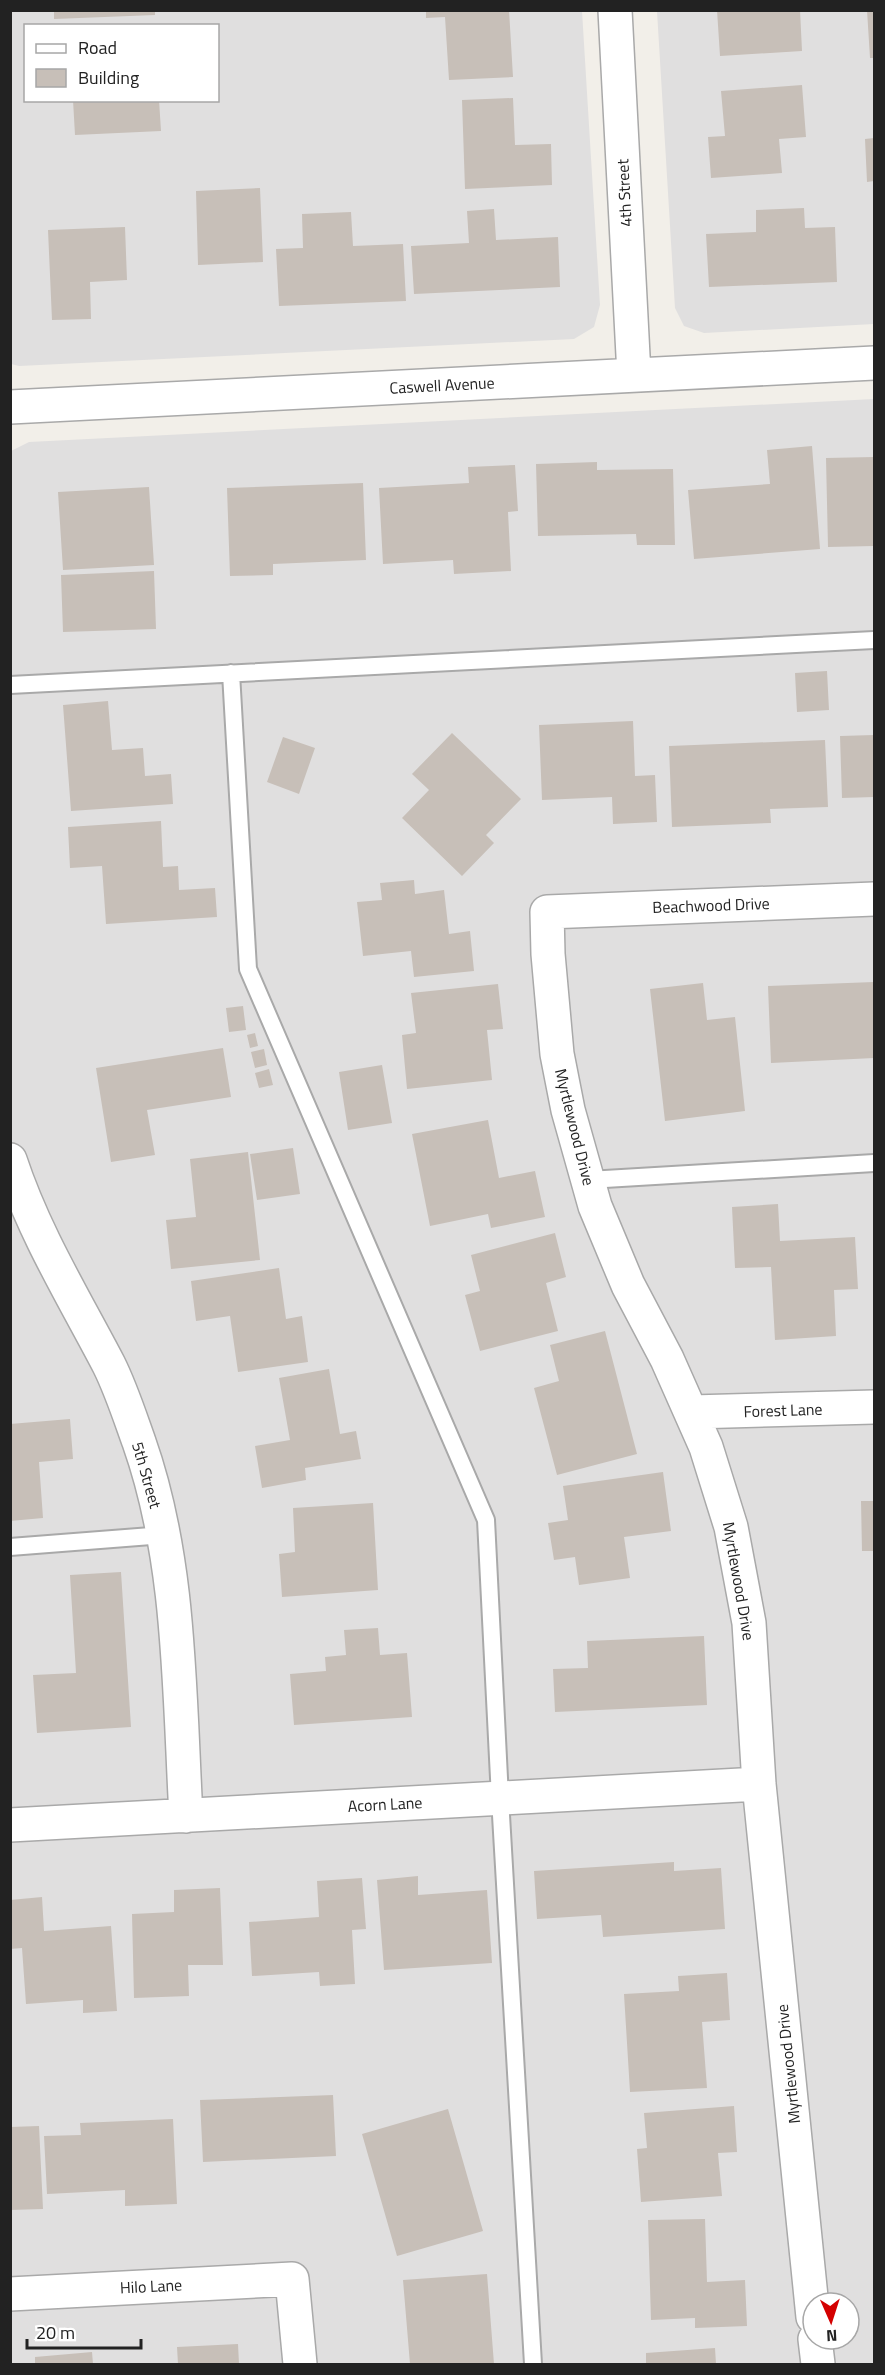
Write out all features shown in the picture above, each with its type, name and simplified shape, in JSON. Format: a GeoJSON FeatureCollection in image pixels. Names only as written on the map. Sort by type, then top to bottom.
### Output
{"type":"FeatureCollection","features":[{"type":"Feature","properties":{"kind":"street","name":"4th Street"},"geometry":{"type":"LineString","coordinates":[[615,10],[634,375]]}},
{"type":"Feature","properties":{"kind":"street","name":"Caswell Avenue"},"geometry":{"type":"LineString","coordinates":[[10,407],[874,363]]}},
{"type":"Feature","properties":{"kind":"street","name":"Beachwood Drive"},"geometry":{"type":"LineString","coordinates":[[547,912],[874,899]]}},
{"type":"Feature","properties":{"kind":"street","name":"Myrtlewood Drive"},"geometry":{"type":"LineString","coordinates":[[547,912],[548,954],[557,1054],[568,1110],[595,1206],[628,1285],[692,1412],[731,1527],[749,1623],[759,1784],[810,2291]]}},
{"type":"Feature","properties":{"kind":"street","name":"5th Street"},"geometry":{"type":"LineString","coordinates":[[10,1160],[40,1235],[110,1368],[140,1444],[164,1535],[175,1615],[186,1816]]}},
{"type":"Feature","properties":{"kind":"street","name":"Forest Lane"},"geometry":{"type":"LineString","coordinates":[[692,1412],[874,1407]]}},
{"type":"Feature","properties":{"kind":"street","name":"Acorn Lane"},"geometry":{"type":"LineString","coordinates":[[10,1825],[759,1784]]}},
{"type":"Feature","properties":{"kind":"street","name":"Hilo Lane"},"geometry":{"type":"LineString","coordinates":[[10,2294],[292,2279],[300,2364]]}},
{"type":"Feature","properties":{"kind":"lane"},"geometry":{"type":"LineString","coordinates":[[10,685],[874,640]]}},
{"type":"Feature","properties":{"kind":"lane"},"geometry":{"type":"LineString","coordinates":[[231,673],[248,969],[486,1520],[500,1798],[534,2364]]}},
{"type":"Feature","properties":{"kind":"lane"},"geometry":{"type":"LineString","coordinates":[[588,1180],[874,1163]]}},
{"type":"Feature","properties":{"kind":"lane"},"geometry":{"type":"LineString","coordinates":[[10,1547],[164,1535]]}},
{"type":"Feature","properties":{"kind":"shaded area"},"geometry":{"type":"Polygon","coordinates":[[[10,11],[582,11],[600,305],[594,327],[574,339],[19,366],[11,364],[10,11]]]}},
{"type":"Feature","properties":{"kind":"shaded area"},"geometry":{"type":"Polygon","coordinates":[[[657,11],[874,11],[874,324],[704,333],[684,326],[675,308],[657,11]]]}},
{"type":"Feature","properties":{"kind":"shaded area"},"geometry":{"type":"Polygon","coordinates":[[[874,399],[874,2364],[11,2364],[11,451],[29,442],[874,399]]]}},
{"type":"Feature","properties":{"kind":"building"},"geometry":{"type":"Polygon","coordinates":[[[54,10],[155,10],[155,15],[54,19],[54,10]]]}},
{"type":"Feature","properties":{"kind":"building"},"geometry":{"type":"Polygon","coordinates":[[[426,10],[509,10],[513,77],[449,80],[445,17],[426,18],[426,10]]]}},
{"type":"Feature","properties":{"kind":"building"},"geometry":{"type":"Polygon","coordinates":[[[717,10],[800,10],[802,51],[720,56],[717,10]]]}},
{"type":"Feature","properties":{"kind":"building"},"geometry":{"type":"Polygon","coordinates":[[[867,10],[874,10],[874,58],[870,58],[867,10]]]}},
{"type":"Feature","properties":{"kind":"building"},"geometry":{"type":"Polygon","coordinates":[[[802,85],[806,137],[779,139],[782,173],[711,178],[708,137],[725,136],[721,91],[802,85]]]}},
{"type":"Feature","properties":{"kind":"building"},"geometry":{"type":"Polygon","coordinates":[[[513,98],[515,145],[551,144],[552,185],[465,189],[462,100],[513,98]]]}},
{"type":"Feature","properties":{"kind":"building"},"geometry":{"type":"Polygon","coordinates":[[[73,102],[159,102],[161,131],[75,135],[73,102]]]}},
{"type":"Feature","properties":{"kind":"building"},"geometry":{"type":"Polygon","coordinates":[[[874,138],[874,181],[867,182],[865,139],[874,138]]]}},
{"type":"Feature","properties":{"kind":"building"},"geometry":{"type":"Polygon","coordinates":[[[260,188],[263,262],[198,265],[196,191],[260,188]]]}},
{"type":"Feature","properties":{"kind":"building"},"geometry":{"type":"Polygon","coordinates":[[[804,208],[805,228],[835,227],[837,282],[709,287],[706,234],[756,232],[756,210],[804,208]]]}},
{"type":"Feature","properties":{"kind":"building"},"geometry":{"type":"Polygon","coordinates":[[[494,209],[496,240],[558,237],[560,287],[414,294],[411,246],[469,243],[467,211],[494,209]]]}},
{"type":"Feature","properties":{"kind":"building"},"geometry":{"type":"Polygon","coordinates":[[[351,212],[353,246],[403,244],[406,301],[279,306],[276,249],[303,248],[302,214],[351,212]]]}},
{"type":"Feature","properties":{"kind":"building"},"geometry":{"type":"Polygon","coordinates":[[[125,227],[127,280],[90,282],[91,319],[52,320],[48,230],[125,227]]]}},
{"type":"Feature","properties":{"kind":"building"},"geometry":{"type":"Polygon","coordinates":[[[812,446],[820,549],[694,559],[688,490],[770,484],[767,450],[812,446]]]}},
{"type":"Feature","properties":{"kind":"building"},"geometry":{"type":"Polygon","coordinates":[[[874,457],[874,546],[828,547],[826,458],[874,457]]]}},
{"type":"Feature","properties":{"kind":"building"},"geometry":{"type":"Polygon","coordinates":[[[597,462],[597,470],[673,469],[675,545],[637,545],[636,534],[538,536],[536,464],[597,462]]]}},
{"type":"Feature","properties":{"kind":"building"},"geometry":{"type":"Polygon","coordinates":[[[515,465],[518,511],[508,512],[511,571],[454,574],[453,560],[383,564],[379,488],[469,483],[468,467],[515,465]]]}},
{"type":"Feature","properties":{"kind":"building"},"geometry":{"type":"Polygon","coordinates":[[[363,483],[366,560],[273,564],[273,575],[230,576],[227,488],[363,483]]]}},
{"type":"Feature","properties":{"kind":"building"},"geometry":{"type":"Polygon","coordinates":[[[149,487],[154,565],[63,570],[58,492],[149,487]]]}},
{"type":"Feature","properties":{"kind":"building"},"geometry":{"type":"Polygon","coordinates":[[[154,571],[156,629],[63,632],[61,575],[154,571]]]}},
{"type":"Feature","properties":{"kind":"building"},"geometry":{"type":"Polygon","coordinates":[[[827,671],[829,710],[797,712],[795,673],[827,671]]]}},
{"type":"Feature","properties":{"kind":"building"},"geometry":{"type":"Polygon","coordinates":[[[108,701],[112,750],[143,748],[145,776],[171,774],[173,804],[71,811],[63,705],[108,701]]]}},
{"type":"Feature","properties":{"kind":"building"},"geometry":{"type":"Polygon","coordinates":[[[633,721],[635,776],[655,775],[657,822],[613,824],[612,797],[542,800],[539,725],[633,721]]]}},
{"type":"Feature","properties":{"kind":"building"},"geometry":{"type":"Polygon","coordinates":[[[452,733],[521,799],[486,835],[494,843],[462,876],[402,818],[429,790],[412,774],[452,733]]]}},
{"type":"Feature","properties":{"kind":"building"},"geometry":{"type":"Polygon","coordinates":[[[874,735],[874,797],[842,798],[840,736],[874,735]]]}},
{"type":"Feature","properties":{"kind":"building"},"geometry":{"type":"Polygon","coordinates":[[[283,737],[315,748],[299,794],[267,782],[283,737]]]}},
{"type":"Feature","properties":{"kind":"building"},"geometry":{"type":"Polygon","coordinates":[[[825,740],[828,807],[770,809],[771,823],[672,827],[669,746],[825,740]]]}},
{"type":"Feature","properties":{"kind":"building"},"geometry":{"type":"Polygon","coordinates":[[[161,821],[163,867],[178,866],[179,890],[215,888],[217,917],[106,924],[102,866],[70,868],[68,827],[161,821]]]}},
{"type":"Feature","properties":{"kind":"building"},"geometry":{"type":"Polygon","coordinates":[[[414,880],[415,894],[444,890],[449,934],[470,931],[474,971],[414,977],[411,951],[363,956],[357,902],[382,900],[380,883],[414,880]]]}},
{"type":"Feature","properties":{"kind":"building"},"geometry":{"type":"Polygon","coordinates":[[[874,982],[874,1058],[771,1063],[768,986],[874,982]]]}},
{"type":"Feature","properties":{"kind":"building"},"geometry":{"type":"Polygon","coordinates":[[[703,983],[707,1020],[735,1017],[745,1111],[665,1121],[650,989],[703,983]]]}},
{"type":"Feature","properties":{"kind":"building"},"geometry":{"type":"Polygon","coordinates":[[[498,984],[503,1029],[487,1030],[492,1080],[407,1089],[402,1035],[416,1033],[411,993],[498,984]]]}},
{"type":"Feature","properties":{"kind":"building"},"geometry":{"type":"Polygon","coordinates":[[[243,1006],[246,1030],[229,1032],[226,1008],[243,1006]]]}},
{"type":"Feature","properties":{"kind":"building"},"geometry":{"type":"Polygon","coordinates":[[[255,1033],[258,1046],[250,1048],[247,1035],[255,1033]]]}},
{"type":"Feature","properties":{"kind":"building"},"geometry":{"type":"Polygon","coordinates":[[[223,1048],[231,1097],[147,1110],[155,1155],[111,1162],[96,1068],[223,1048]]]}},
{"type":"Feature","properties":{"kind":"building"},"geometry":{"type":"Polygon","coordinates":[[[264,1049],[267,1065],[255,1068],[251,1052],[264,1049]]]}},
{"type":"Feature","properties":{"kind":"building"},"geometry":{"type":"Polygon","coordinates":[[[382,1065],[392,1123],[348,1130],[339,1072],[382,1065]]]}},
{"type":"Feature","properties":{"kind":"building"},"geometry":{"type":"Polygon","coordinates":[[[269,1069],[273,1085],[259,1088],[255,1073],[269,1069]]]}},
{"type":"Feature","properties":{"kind":"building"},"geometry":{"type":"Polygon","coordinates":[[[488,1120],[499,1178],[535,1171],[545,1217],[491,1228],[488,1214],[430,1226],[412,1134],[488,1120]]]}},
{"type":"Feature","properties":{"kind":"building"},"geometry":{"type":"Polygon","coordinates":[[[293,1148],[300,1194],[257,1200],[250,1154],[293,1148]]]}},
{"type":"Feature","properties":{"kind":"building"},"geometry":{"type":"Polygon","coordinates":[[[248,1152],[260,1260],[171,1269],[166,1220],[196,1217],[190,1159],[248,1152]]]}},
{"type":"Feature","properties":{"kind":"building"},"geometry":{"type":"Polygon","coordinates":[[[778,1204],[780,1241],[855,1237],[858,1289],[834,1290],[836,1336],[775,1340],[771,1267],[735,1268],[732,1207],[778,1204]]]}},
{"type":"Feature","properties":{"kind":"building"},"geometry":{"type":"Polygon","coordinates":[[[555,1233],[566,1277],[546,1283],[558,1331],[480,1351],[465,1295],[480,1291],[471,1255],[555,1233]]]}},
{"type":"Feature","properties":{"kind":"building"},"geometry":{"type":"Polygon","coordinates":[[[279,1268],[286,1319],[302,1316],[308,1362],[238,1372],[230,1316],[196,1321],[191,1281],[279,1268]]]}},
{"type":"Feature","properties":{"kind":"building"},"geometry":{"type":"Polygon","coordinates":[[[605,1331],[637,1454],[557,1475],[534,1388],[559,1381],[550,1345],[605,1331]]]}},
{"type":"Feature","properties":{"kind":"building"},"geometry":{"type":"Polygon","coordinates":[[[329,1369],[340,1434],[356,1431],[361,1459],[305,1468],[306,1480],[262,1488],[255,1446],[290,1440],[279,1378],[329,1369]]]}},
{"type":"Feature","properties":{"kind":"building"},"geometry":{"type":"Polygon","coordinates":[[[70,1419],[73,1459],[39,1462],[43,1518],[10,1521],[10,1424],[70,1419]]]}},
{"type":"Feature","properties":{"kind":"building"},"geometry":{"type":"Polygon","coordinates":[[[663,1472],[671,1531],[624,1537],[630,1578],[579,1585],[575,1557],[554,1560],[548,1523],[568,1520],[563,1486],[663,1472]]]}},
{"type":"Feature","properties":{"kind":"building"},"geometry":{"type":"Polygon","coordinates":[[[861,1501],[874,1501],[874,1551],[862,1551],[861,1501]]]}},
{"type":"Feature","properties":{"kind":"building"},"geometry":{"type":"Polygon","coordinates":[[[373,1503],[378,1590],[282,1597],[279,1554],[295,1552],[293,1508],[373,1503]]]}},
{"type":"Feature","properties":{"kind":"building"},"geometry":{"type":"Polygon","coordinates":[[[121,1572],[131,1727],[37,1733],[33,1675],[76,1673],[70,1575],[121,1572]]]}},
{"type":"Feature","properties":{"kind":"building"},"geometry":{"type":"Polygon","coordinates":[[[378,1628],[380,1655],[407,1653],[412,1717],[294,1725],[290,1674],[326,1671],[325,1657],[346,1655],[344,1630],[378,1628]]]}},
{"type":"Feature","properties":{"kind":"building"},"geometry":{"type":"Polygon","coordinates":[[[704,1636],[707,1705],[555,1712],[553,1669],[588,1668],[587,1641],[704,1636]]]}},
{"type":"Feature","properties":{"kind":"building"},"geometry":{"type":"Polygon","coordinates":[[[674,1862],[674,1871],[721,1868],[725,1929],[603,1937],[601,1915],[537,1919],[534,1871],[674,1862]]]}},
{"type":"Feature","properties":{"kind":"building"},"geometry":{"type":"Polygon","coordinates":[[[418,1876],[418,1895],[487,1890],[492,1963],[384,1970],[377,1880],[418,1876]]]}},
{"type":"Feature","properties":{"kind":"building"},"geometry":{"type":"Polygon","coordinates":[[[362,1878],[366,1929],[352,1930],[355,1984],[320,1986],[319,1972],[252,1976],[249,1922],[319,1917],[317,1881],[362,1878]]]}},
{"type":"Feature","properties":{"kind":"building"},"geometry":{"type":"Polygon","coordinates":[[[220,1888],[223,1965],[188,1965],[189,1996],[134,1998],[132,1914],[174,1912],[174,1890],[220,1888]]]}},
{"type":"Feature","properties":{"kind":"building"},"geometry":{"type":"Polygon","coordinates":[[[42,1897],[44,1931],[111,1926],[117,2011],[83,2013],[83,2000],[26,2004],[22,1948],[10,1949],[10,1900],[42,1897]]]}},
{"type":"Feature","properties":{"kind":"building"},"geometry":{"type":"Polygon","coordinates":[[[727,1973],[730,2020],[702,2022],[707,2088],[630,2092],[624,1994],[679,1991],[678,1976],[727,1973]]]}},
{"type":"Feature","properties":{"kind":"building"},"geometry":{"type":"Polygon","coordinates":[[[333,2095],[336,2156],[203,2162],[200,2100],[333,2095]]]}},
{"type":"Feature","properties":{"kind":"building"},"geometry":{"type":"Polygon","coordinates":[[[734,2106],[737,2152],[718,2153],[722,2196],[641,2202],[637,2149],[647,2148],[644,2113],[734,2106]]]}},
{"type":"Feature","properties":{"kind":"building"},"geometry":{"type":"Polygon","coordinates":[[[448,2109],[483,2231],[397,2256],[362,2134],[448,2109]]]}},
{"type":"Feature","properties":{"kind":"building"},"geometry":{"type":"Polygon","coordinates":[[[173,2119],[177,2204],[125,2206],[125,2190],[47,2194],[44,2136],[81,2135],[80,2123],[173,2119]]]}},
{"type":"Feature","properties":{"kind":"building"},"geometry":{"type":"Polygon","coordinates":[[[39,2126],[43,2209],[10,2210],[10,2127],[39,2126]]]}},
{"type":"Feature","properties":{"kind":"building"},"geometry":{"type":"Polygon","coordinates":[[[705,2219],[707,2282],[745,2280],[747,2326],[695,2328],[695,2318],[651,2320],[648,2220],[705,2219]]]}},
{"type":"Feature","properties":{"kind":"building"},"geometry":{"type":"Polygon","coordinates":[[[487,2274],[494,2364],[410,2364],[403,2280],[487,2274]]]}},
{"type":"Feature","properties":{"kind":"building"},"geometry":{"type":"Polygon","coordinates":[[[238,2344],[239,2364],[178,2364],[177,2347],[238,2344]]]}},
{"type":"Feature","properties":{"kind":"building"},"geometry":{"type":"Polygon","coordinates":[[[715,2348],[716,2364],[646,2364],[646,2353],[715,2348]]]}},
{"type":"Feature","properties":{"kind":"building"},"geometry":{"type":"Polygon","coordinates":[[[92,2352],[93,2364],[35,2364],[35,2357],[92,2352]]]}}]}
